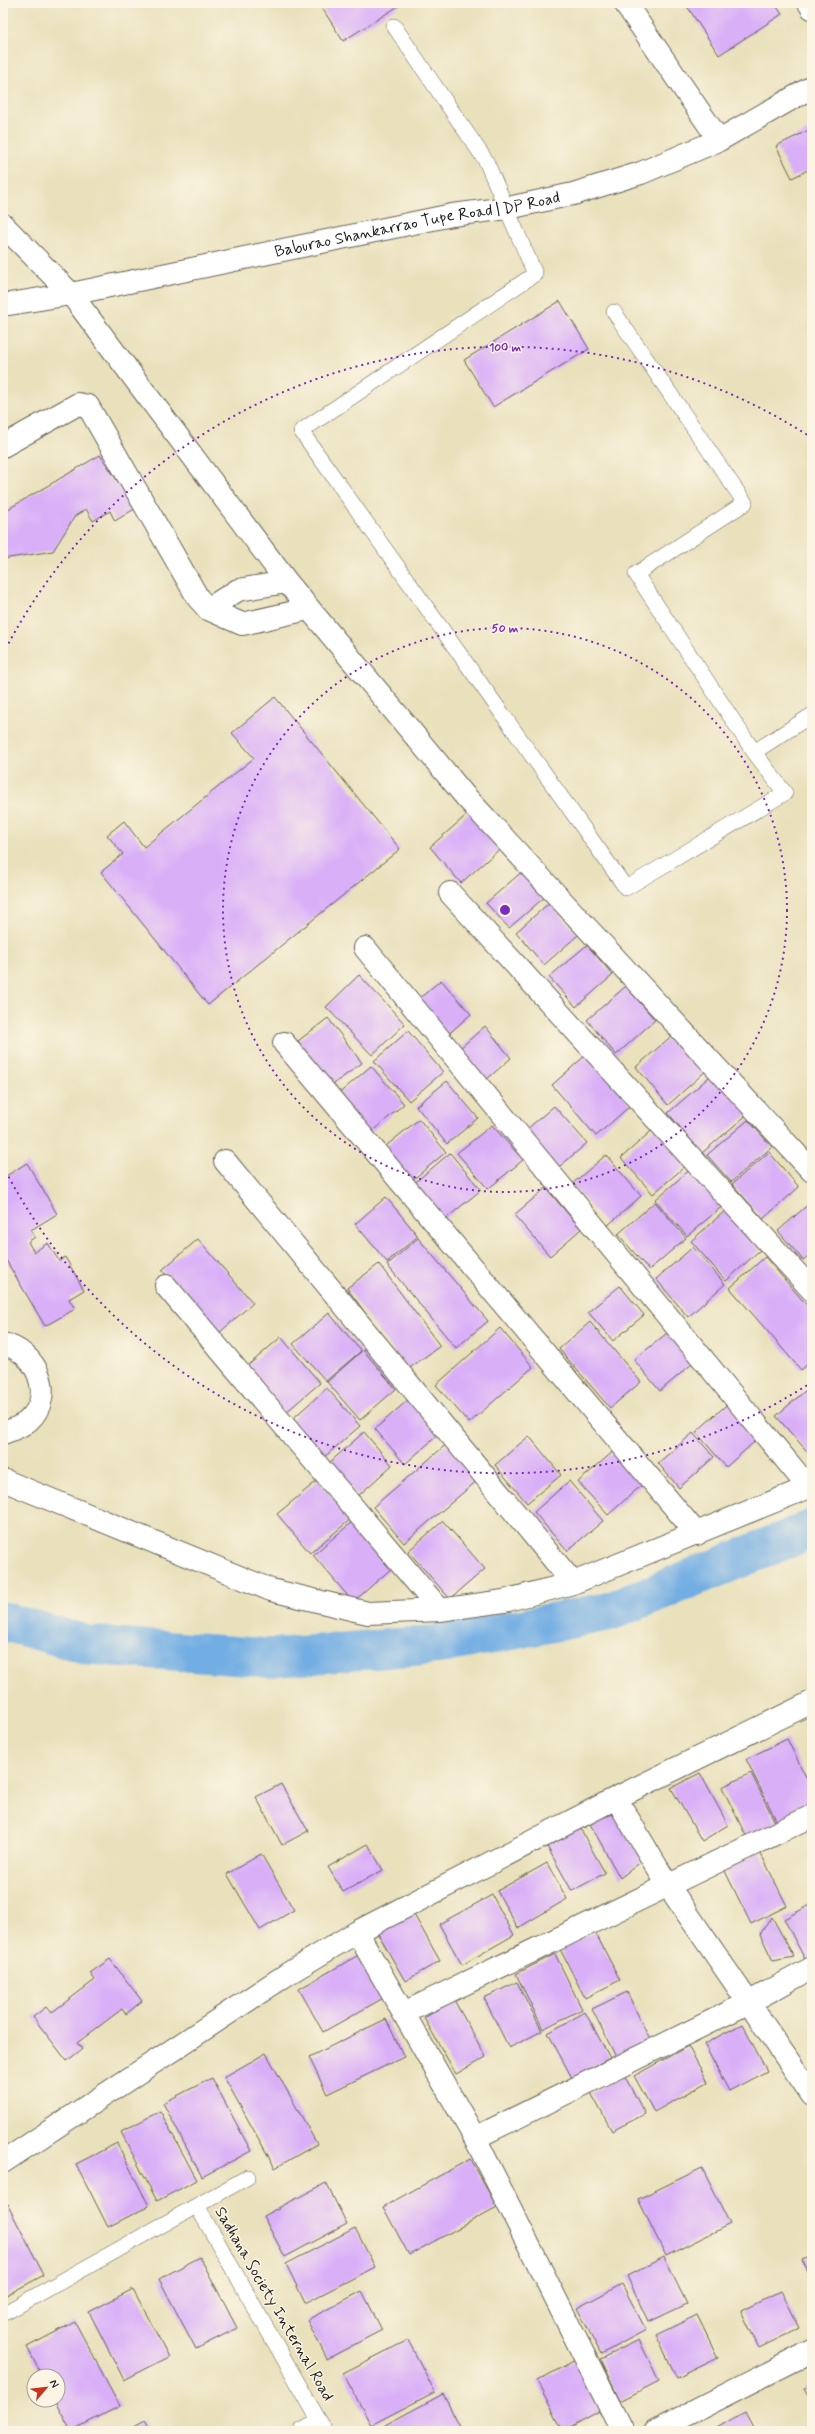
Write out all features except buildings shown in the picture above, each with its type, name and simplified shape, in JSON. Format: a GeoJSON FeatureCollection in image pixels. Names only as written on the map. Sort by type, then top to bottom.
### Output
{"type":"FeatureCollection","features":[{"type":"Feature","properties":{"kind":"street"},"geometry":{"type":"LineString","coordinates":[[625,3],[719,140]]}},
{"type":"Feature","properties":{"kind":"street"},"geometry":{"type":"LineString","coordinates":[[809,3],[812,8]]}},
{"type":"Feature","properties":{"kind":"street","name":"Baburao Shankarrao Tupe Road | DP Road"},"geometry":{"type":"LineString","coordinates":[[3,305],[71,294],[452,215],[508,208],[573,194],[641,173],[719,140],[812,87]]}},
{"type":"Feature","properties":{"kind":"street"},"geometry":{"type":"LineString","coordinates":[[3,225],[71,294],[308,609],[465,796],[812,1171]]}},
{"type":"Feature","properties":{"kind":"street"},"geometry":{"type":"LineString","coordinates":[[3,446],[78,404],[88,406],[198,598],[208,609],[242,624],[308,609]]}},
{"type":"Feature","properties":{"kind":"street"},"geometry":{"type":"LineString","coordinates":[[208,609],[238,590],[287,582]]}},
{"type":"Feature","properties":{"kind":"street"},"geometry":{"type":"LineString","coordinates":[[450,893],[812,1290]]}},
{"type":"Feature","properties":{"kind":"street"},"geometry":{"type":"LineString","coordinates":[[3,1480],[271,1590],[368,1613],[440,1610],[504,1601],[573,1583],[810,1487],[365,948]]}},
{"type":"Feature","properties":{"kind":"street"},"geometry":{"type":"LineString","coordinates":[[284,1043],[697,1534]]}},
{"type":"Feature","properties":{"kind":"street"},"geometry":{"type":"LineString","coordinates":[[225,1161],[573,1583]]}},
{"type":"Feature","properties":{"kind":"street"},"geometry":{"type":"LineString","coordinates":[[166,1286],[440,1610]]}},
{"type":"Feature","properties":{"kind":"street"},"geometry":{"type":"LineString","coordinates":[[3,1344],[13,1346],[26,1354],[35,1366],[41,1379],[41,1394],[37,1408],[29,1420],[17,1428],[3,1433]]}},
{"type":"Feature","properties":{"kind":"street"},"geometry":{"type":"LineString","coordinates":[[3,2162],[289,1973],[357,1932],[616,1798],[812,1702]]}},
{"type":"Feature","properties":{"kind":"street"},"geometry":{"type":"LineString","coordinates":[[616,1798],[667,1884],[812,2094]]}},
{"type":"Feature","properties":{"kind":"street"},"geometry":{"type":"LineString","coordinates":[[404,2013],[667,1884],[812,1816]]}},
{"type":"Feature","properties":{"kind":"street"},"geometry":{"type":"LineString","coordinates":[[357,1932],[475,2138],[622,2431]]}},
{"type":"Feature","properties":{"kind":"street"},"geometry":{"type":"LineString","coordinates":[[475,2138],[748,2003],[812,1968]]}},
{"type":"Feature","properties":{"kind":"street"},"geometry":{"type":"LineString","coordinates":[[655,2431],[812,2351]]}},
{"type":"Feature","properties":{"kind":"lane"},"geometry":{"type":"LineString","coordinates":[[394,26],[486,160],[508,208],[535,274],[301,431],[626,888],[785,793],[754,752],[636,574],[744,503],[614,312]]}},
{"type":"Feature","properties":{"kind":"lane"},"geometry":{"type":"LineString","coordinates":[[754,752],[812,715]]}},
{"type":"Feature","properties":{"kind":"lane","name":"Sadhana Society Internal Road"},"geometry":{"type":"LineString","coordinates":[[3,2314],[248,2176]]}},
{"type":"Feature","properties":{"kind":"lane","name":"Sadhana Society Internal Road"},"geometry":{"type":"LineString","coordinates":[[197,2206],[322,2426],[301,2431]]}},
{"type":"Feature","properties":{"kind":"waterway"},"geometry":{"type":"LineString","coordinates":[[3,1621],[88,1645],[269,1658],[442,1644],[611,1611],[812,1529]]}}]}
